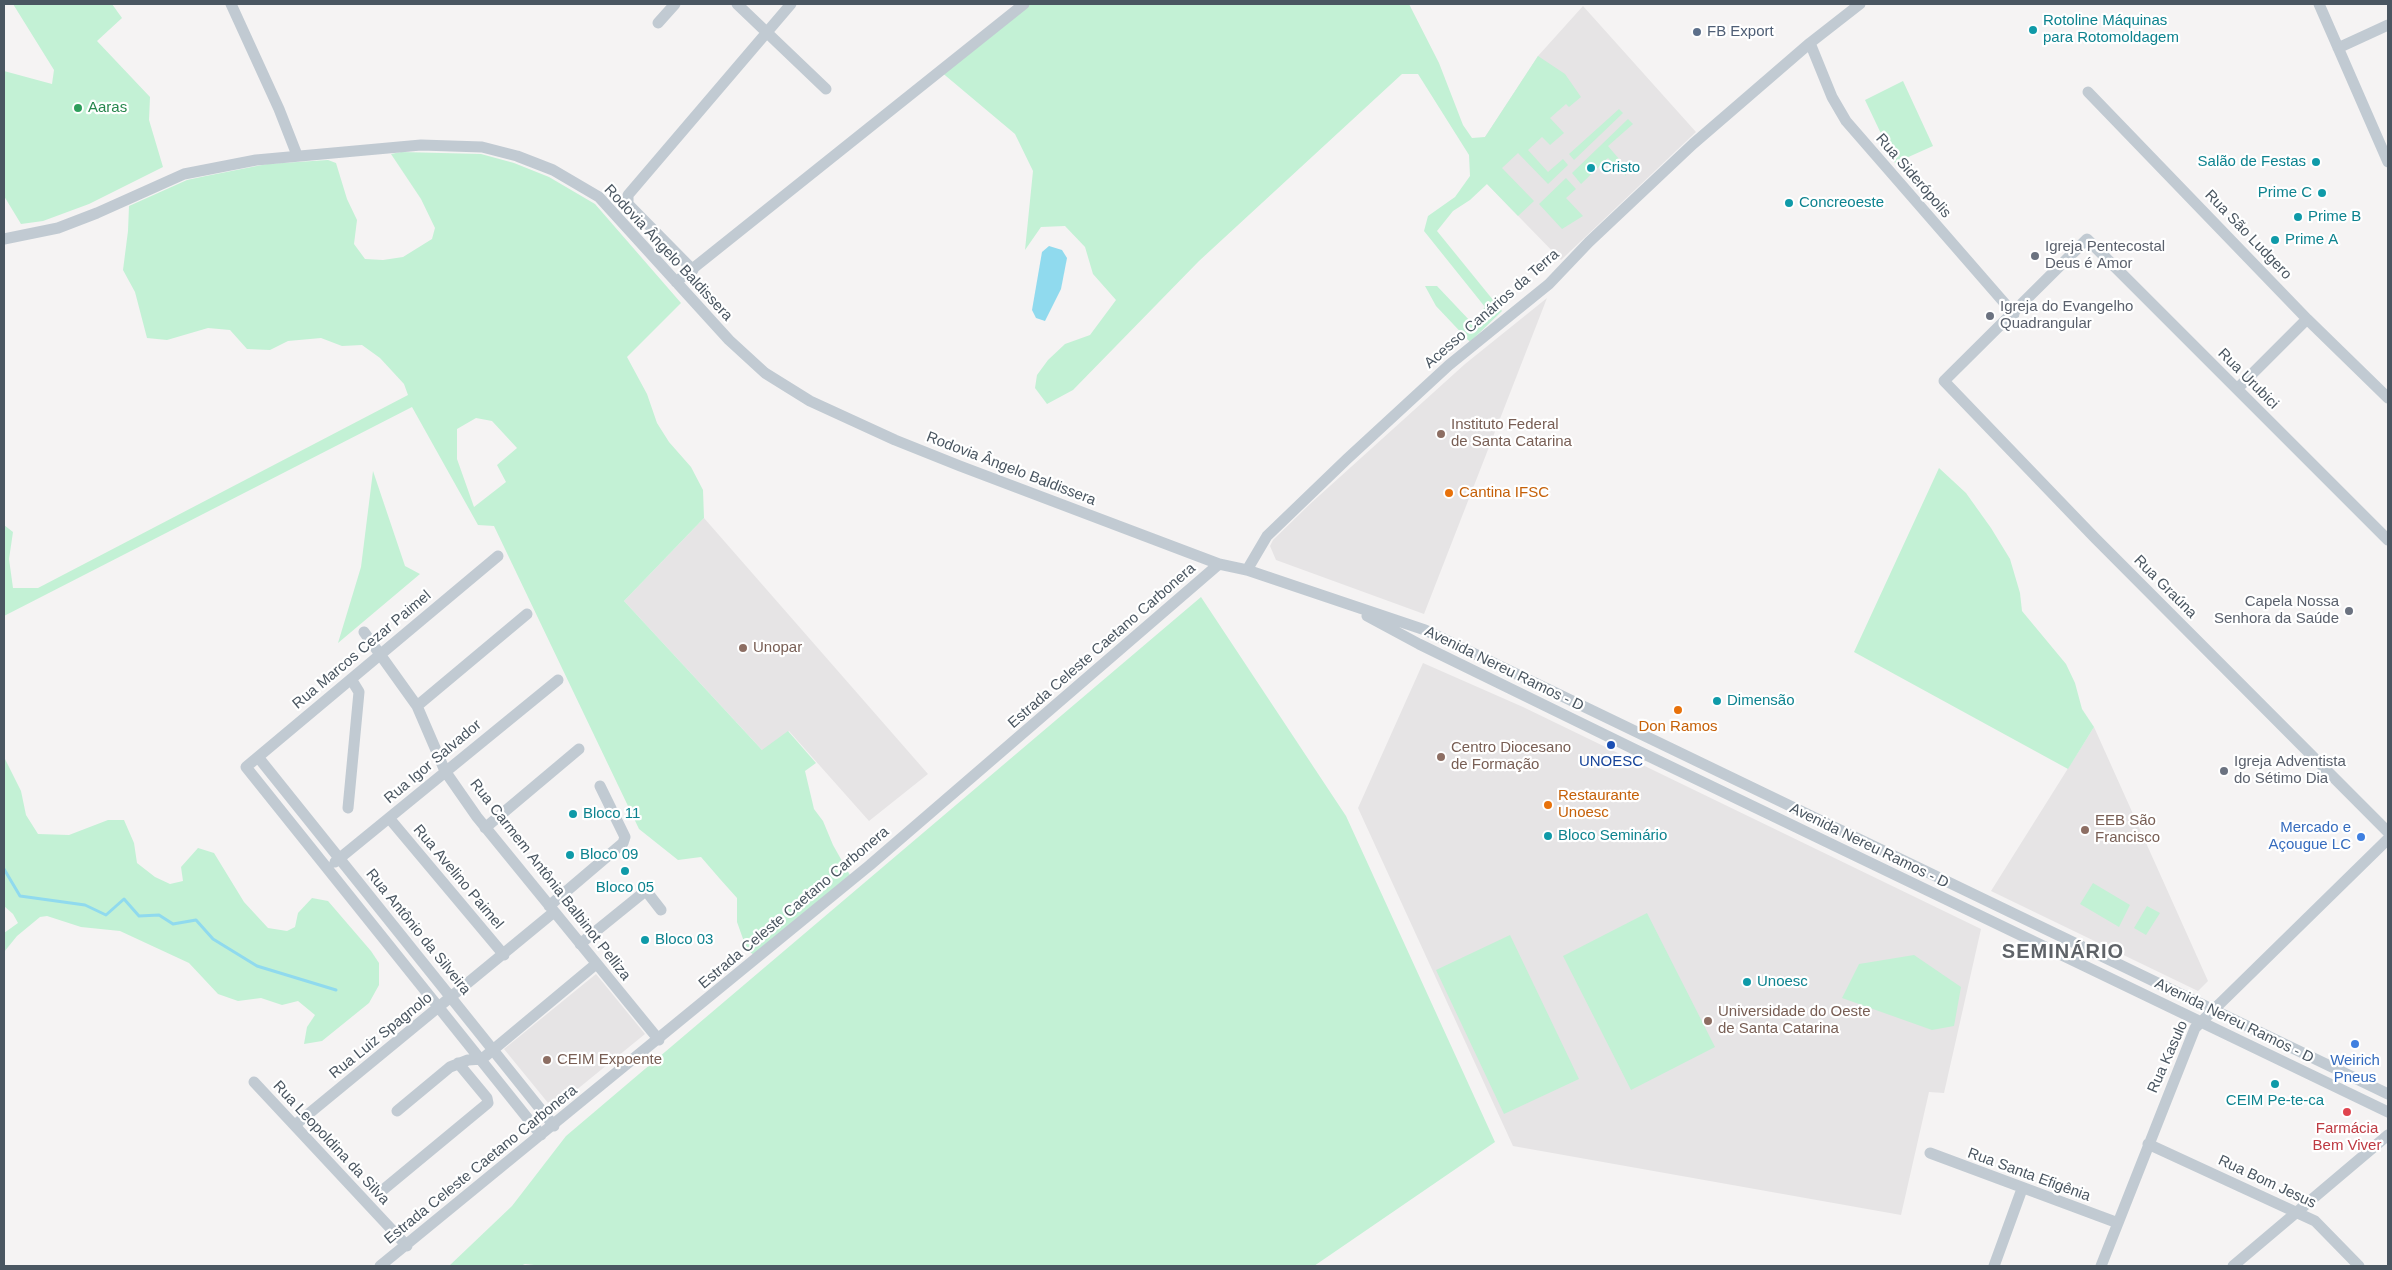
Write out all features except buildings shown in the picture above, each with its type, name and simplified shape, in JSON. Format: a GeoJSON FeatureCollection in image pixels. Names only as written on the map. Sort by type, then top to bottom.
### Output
{"type":"FeatureCollection","features":[{"type":"Feature","properties":{"kind":"street"},"geometry":{"type":"LineString","coordinates":[[231,4],[279,109],[297,155]]}},
{"type":"Feature","properties":{"kind":"street"},"geometry":{"type":"LineString","coordinates":[[658,23],[675,4]]}},
{"type":"Feature","properties":{"kind":"street"},"geometry":{"type":"LineString","coordinates":[[737,4],[767,30],[826,89]]}},
{"type":"Feature","properties":{"kind":"street"},"geometry":{"type":"LineString","coordinates":[[693,270],[628,204],[628,195],[791,4]]}},
{"type":"Feature","properties":{"kind":"street"},"geometry":{"type":"LineString","coordinates":[[676,282],[1024,4]]}},
{"type":"Feature","properties":{"kind":"street","name":"Acesso Canários da Terra"},"geometry":{"type":"LineString","coordinates":[[1247,570],[1267,536],[1314,489],[1448,365],[1549,284],[1616,216],[1693,144],[1810,43],[1860,4]]}},
{"type":"Feature","properties":{"kind":"street"},"geometry":{"type":"LineString","coordinates":[[2319,4],[2388,162]]}},
{"type":"Feature","properties":{"kind":"street"},"geometry":{"type":"LineString","coordinates":[[2338,48],[2388,25]]}},
{"type":"Feature","properties":{"kind":"street","name":"Rua Siderópolis"},"geometry":{"type":"LineString","coordinates":[[1810,43],[1832,97],[1846,121],[2014,314]]}},
{"type":"Feature","properties":{"kind":"street","name":"Rua São Ludgero"},"geometry":{"type":"LineString","coordinates":[[2088,92],[2308,319],[2388,398]]}},
{"type":"Feature","properties":{"kind":"street","name":"Rodovia Ângelo Baldissera"},"geometry":{"type":"LineString","coordinates":[[4,239],[58,228],[97,213],[184,174],[256,160],[421,145],[482,147],[517,156],[553,170],[599,197],[728,340],[758,366],[810,401],[895,440],[960,466],[1219,564]]}},
{"type":"Feature","properties":{"kind":"street","name":"Rua Urubici"},"geometry":{"type":"LineString","coordinates":[[2014,314],[2087,239],[2388,540]]}},
{"type":"Feature","properties":{"kind":"street","name":"Rua Graúna"},"geometry":{"type":"LineString","coordinates":[[2014,314],[1944,381],[2094,537],[2388,832]]}},
{"type":"Feature","properties":{"kind":"street"},"geometry":{"type":"LineString","coordinates":[[2237,389],[2308,319]]}},
{"type":"Feature","properties":{"kind":"street","name":"Rua Marcos Cezar Paimel"},"geometry":{"type":"LineString","coordinates":[[246,767],[498,556]]}},
{"type":"Feature","properties":{"kind":"street","name":"Avenida Nereu Ramos - D"},"geometry":{"type":"LineString","coordinates":[[1219,564],[1247,570],[1425,630],[2388,1094]]}},
{"type":"Feature","properties":{"kind":"street","name":"Estrada Celeste Caetano Carbonera"},"geometry":{"type":"LineString","coordinates":[[380,1266],[659,1040],[946,800],[1219,564]]}},
{"type":"Feature","properties":{"kind":"street","name":"Avenida Nereu Ramos - D"},"geometry":{"type":"LineString","coordinates":[[1339,600],[1419,644],[2388,1112]]}},
{"type":"Feature","properties":{"kind":"street"},"geometry":{"type":"LineString","coordinates":[[417,706],[527,614]]}},
{"type":"Feature","properties":{"kind":"street","name":"Rua Carmem Antônia Balbinot Pelliza"},"geometry":{"type":"LineString","coordinates":[[364,632],[417,706],[445,771],[485,828],[659,1040]]}},
{"type":"Feature","properties":{"kind":"street"},"geometry":{"type":"LineString","coordinates":[[348,808],[359,692],[351,678]]}},
{"type":"Feature","properties":{"kind":"street","name":"Rua Igor Salvador"},"geometry":{"type":"LineString","coordinates":[[327,868],[558,680]]}},
{"type":"Feature","properties":{"kind":"street"},"geometry":{"type":"LineString","coordinates":[[485,828],[579,749]]}},
{"type":"Feature","properties":{"kind":"street","name":"Rua Antônio da Silveira"},"geometry":{"type":"LineString","coordinates":[[258,756],[554,1126]]}},
{"type":"Feature","properties":{"kind":"street","name":"Rua Antônio da Silveira"},"geometry":{"type":"LineString","coordinates":[[246,767],[441,1007],[541,1135]]}},
{"type":"Feature","properties":{"kind":"street","name":"Rua Luiz Spagnolo"},"geometry":{"type":"LineString","coordinates":[[295,1125],[504,955],[623,843],[625,837],[600,786]]}},
{"type":"Feature","properties":{"kind":"street"},"geometry":{"type":"LineString","coordinates":[[1802,830],[1809,815]]}},
{"type":"Feature","properties":{"kind":"street","name":"Rua Avelino Paimel"},"geometry":{"type":"LineString","coordinates":[[389,818],[504,955]]}},
{"type":"Feature","properties":{"kind":"street","name":"Rua Kasulo"},"geometry":{"type":"LineString","coordinates":[[2101,1266],[2195,1028],[2200,1021],[2388,839]]}},
{"type":"Feature","properties":{"kind":"street"},"geometry":{"type":"LineString","coordinates":[[580,944],[644,892],[647,892],[661,910]]}},
{"type":"Feature","properties":{"kind":"street"},"geometry":{"type":"LineString","coordinates":[[396,1111],[458,1062],[482,1059],[596,964]]}},
{"type":"Feature","properties":{"kind":"street"},"geometry":{"type":"LineString","coordinates":[[378,1194],[488,1102],[487,1098],[458,1062]]}},
{"type":"Feature","properties":{"kind":"street","name":"Rua Leopoldina da Silva"},"geometry":{"type":"LineString","coordinates":[[254,1082],[407,1246]]}},
{"type":"Feature","properties":{"kind":"street"},"geometry":{"type":"LineString","coordinates":[[2233,1266],[2388,1135]]}},
{"type":"Feature","properties":{"kind":"street","name":"Rua Bom Jesus"},"geometry":{"type":"LineString","coordinates":[[2148,1144],[2315,1220],[2359,1266]]}},
{"type":"Feature","properties":{"kind":"street","name":"Rua Santa Efigênia"},"geometry":{"type":"LineString","coordinates":[[1930,1154],[2118,1223]]}},
{"type":"Feature","properties":{"kind":"street"},"geometry":{"type":"LineString","coordinates":[[1994,1266],[2022,1189]]}},
{"type":"Feature","properties":{"kind":"shaded area"},"geometry":{"type":"Polygon","coordinates":[[[1583,6],[1696,132],[1561,260],[1487,184],[1485,137],[1538,56],[1583,6]]]}},
{"type":"Feature","properties":{"kind":"shaded area","name":"Instituto Federal de Santa Catarina"},"geometry":{"type":"Polygon","coordinates":[[[1547,298],[1424,614],[1276,560],[1270,546],[1273,540],[1310,504],[1465,364],[1547,298]]]}},
{"type":"Feature","properties":{"kind":"shaded area","name":"Unopar"},"geometry":{"type":"Polygon","coordinates":[[[704,518],[928,774],[869,821],[789,731],[763,751],[624,601],[704,518]]]}},
{"type":"Feature","properties":{"kind":"shaded area","name":"Universidade do Oeste de Santa Catarina"},"geometry":{"type":"Polygon","coordinates":[[[1423,663],[1523,707],[1981,929],[1944,1093],[1929,1092],[1901,1215],[1513,1146],[1358,808],[1423,663]]]}},
{"type":"Feature","properties":{"kind":"shaded area","name":"EEB São Francisco"},"geometry":{"type":"Polygon","coordinates":[[[2094,727],[2208,981],[2198,991],[1991,891],[2094,727]]]}},
{"type":"Feature","properties":{"kind":"shaded area"},"geometry":{"type":"Polygon","coordinates":[[[596,974],[645,1034],[553,1109],[504,1049],[596,974]]]}},
{"type":"Feature","properties":{"kind":"green space"},"geometry":{"type":"Polygon","coordinates":[[[13,4],[112,4],[122,18],[97,41],[150,97],[149,120],[163,167],[89,204],[43,221],[21,224],[4,196],[4,71],[52,84],[54,70],[13,4]]]}},
{"type":"Feature","properties":{"kind":"green space"},"geometry":{"type":"Polygon","coordinates":[[[1024,4],[1409,4],[1439,63],[1463,125],[1472,138],[1485,137],[1538,56],[1565,74],[1581,97],[1569,107],[1566,104],[1550,118],[1564,133],[1550,145],[1542,137],[1528,150],[1548,172],[1563,159],[1568,165],[1548,184],[1518,153],[1502,168],[1534,201],[1518,216],[1487,184],[1470,200],[1453,211],[1437,231],[1502,311],[1470,342],[1436,306],[1425,286],[1437,286],[1472,323],[1485,307],[1424,231],[1428,216],[1455,197],[1470,176],[1469,155],[1418,74],[1402,74],[1199,261],[1073,390],[1047,404],[1035,388],[1037,375],[1048,360],[1065,344],[1090,335],[1116,300],[1093,274],[1085,247],[1065,226],[1041,227],[1025,250],[1033,171],[1015,134],[940,71],[1024,4]]]}},
{"type":"Feature","properties":{"kind":"green space"},"geometry":{"type":"Polygon","coordinates":[[[1903,81],[1933,146],[1895,163],[1865,100],[1903,81]]]}},
{"type":"Feature","properties":{"kind":"green space"},"geometry":{"type":"Polygon","coordinates":[[[1619,109],[1623,113],[1574,160],[1569,154],[1619,109]]]}},
{"type":"Feature","properties":{"kind":"green space"},"geometry":{"type":"Polygon","coordinates":[[[1628,119],[1633,124],[1608,146],[1625,166],[1626,176],[1608,158],[1581,184],[1572,173],[1628,119]]]}},
{"type":"Feature","properties":{"kind":"green space"},"geometry":{"type":"Polygon","coordinates":[[[401,152],[481,154],[514,163],[549,177],[595,204],[681,303],[627,357],[647,394],[657,423],[669,442],[691,467],[703,490],[704,518],[624,601],[762,750],[788,731],[816,763],[805,771],[814,809],[823,821],[833,845],[851,877],[754,955],[747,950],[737,922],[737,898],[701,857],[678,860],[639,829],[494,526],[478,525],[412,407],[4,616],[4,525],[13,532],[9,559],[13,588],[38,588],[408,395],[404,384],[380,358],[362,345],[342,346],[321,338],[288,341],[270,350],[247,349],[230,330],[208,328],[167,340],[147,338],[135,292],[123,270],[129,206],[187,180],[267,164],[328,160],[336,163],[347,199],[357,220],[354,244],[365,259],[383,260],[403,257],[432,239],[435,228],[421,199],[391,154],[401,152]],[[476,418],[457,429],[457,459],[474,507],[506,482],[497,465],[517,448],[492,421],[476,418]]]}},
{"type":"Feature","properties":{"kind":"green space"},"geometry":{"type":"Polygon","coordinates":[[[1566,178],[1576,189],[1566,198],[1583,216],[1562,229],[1539,204],[1566,178]]]}},
{"type":"Feature","properties":{"kind":"green space"},"geometry":{"type":"Polygon","coordinates":[[[1939,468],[1966,493],[2010,559],[2020,593],[2022,611],[2066,664],[2075,683],[2082,709],[2094,727],[2068,769],[1854,652],[1939,468]]]}},
{"type":"Feature","properties":{"kind":"green space"},"geometry":{"type":"Polygon","coordinates":[[[373,471],[405,566],[420,574],[338,643],[361,567],[373,471]]]}},
{"type":"Feature","properties":{"kind":"green space"},"geometry":{"type":"Polygon","coordinates":[[[1201,597],[1346,816],[1495,1142],[1314,1266],[543,1266],[525,1264],[520,1266],[449,1266],[512,1206],[566,1136],[1201,597]]]}},
{"type":"Feature","properties":{"kind":"green space"},"geometry":{"type":"Polygon","coordinates":[[[4,757],[21,791],[26,815],[38,834],[69,835],[108,820],[124,820],[134,843],[137,863],[155,877],[170,884],[183,881],[181,867],[198,848],[214,853],[244,902],[268,928],[287,931],[295,927],[298,913],[312,898],[328,901],[379,963],[379,985],[369,1003],[322,1041],[304,1044],[307,1027],[315,1015],[298,1001],[282,1005],[261,998],[238,1001],[218,994],[189,963],[120,931],[81,927],[47,916],[40,917],[17,936],[4,952],[4,933],[18,923],[13,914],[4,906],[4,757]]]}},
{"type":"Feature","properties":{"kind":"green space"},"geometry":{"type":"Polygon","coordinates":[[[2093,883],[2130,905],[2119,927],[2080,904],[2093,883]]]}},
{"type":"Feature","properties":{"kind":"green space"},"geometry":{"type":"Polygon","coordinates":[[[2147,906],[2160,913],[2146,935],[2134,928],[2147,906]]]}},
{"type":"Feature","properties":{"kind":"green space"},"geometry":{"type":"Polygon","coordinates":[[[1647,913],[1715,1047],[1631,1090],[1563,956],[1647,913]]]}},
{"type":"Feature","properties":{"kind":"green space"},"geometry":{"type":"Polygon","coordinates":[[[1510,935],[1579,1079],[1504,1114],[1436,970],[1510,935]]]}},
{"type":"Feature","properties":{"kind":"green space"},"geometry":{"type":"Polygon","coordinates":[[[1914,955],[1961,987],[1954,1026],[1932,1030],[1842,998],[1859,964],[1914,955]]]}},
{"type":"Feature","properties":{"kind":"water"},"geometry":{"type":"Polygon","coordinates":[[[1049,246],[1062,250],[1067,258],[1061,289],[1045,321],[1036,318],[1032,310],[1042,252],[1049,246]]]}},
{"type":"Feature","properties":{"kind":"waterway"},"geometry":{"type":"LineString","coordinates":[[4,869],[20,896],[85,905],[106,915],[124,899],[139,916],[159,915],[173,924],[196,920],[213,939],[257,966],[336,990]]}},
{"type":"Feature","properties":{"kind":"place","name":"Rotoline Máquinas para Rotomoldagem"},"geometry":{"type":"Point","coordinates":[2033,30]}},
{"type":"Feature","properties":{"kind":"place","name":"FB Export"},"geometry":{"type":"Point","coordinates":[1697,32]}},
{"type":"Feature","properties":{"kind":"place","name":"Aaras"},"geometry":{"type":"Point","coordinates":[78,108]}},
{"type":"Feature","properties":{"kind":"place","name":"Salão de Festas"},"geometry":{"type":"Point","coordinates":[2316,162]}},
{"type":"Feature","properties":{"kind":"place","name":"Cristo"},"geometry":{"type":"Point","coordinates":[1591,168]}},
{"type":"Feature","properties":{"kind":"place","name":"Prime C"},"geometry":{"type":"Point","coordinates":[2322,193]}},
{"type":"Feature","properties":{"kind":"place","name":"Concreoeste"},"geometry":{"type":"Point","coordinates":[1789,203]}},
{"type":"Feature","properties":{"kind":"place","name":"Prime B"},"geometry":{"type":"Point","coordinates":[2298,217]}},
{"type":"Feature","properties":{"kind":"place","name":"Prime A"},"geometry":{"type":"Point","coordinates":[2275,240]}},
{"type":"Feature","properties":{"kind":"place","name":"Igreja Pentecostal Deus é Amor"},"geometry":{"type":"Point","coordinates":[2035,256]}},
{"type":"Feature","properties":{"kind":"place","name":"Igreja do Evangelho Quadrangular"},"geometry":{"type":"Point","coordinates":[1990,316]}},
{"type":"Feature","properties":{"kind":"place","name":"Instituto Federal de Santa Catarina"},"geometry":{"type":"Point","coordinates":[1441,434]}},
{"type":"Feature","properties":{"kind":"place","name":"Cantina IFSC"},"geometry":{"type":"Point","coordinates":[1449,493]}},
{"type":"Feature","properties":{"kind":"place","name":"Capela Nossa Senhora da Saúde"},"geometry":{"type":"Point","coordinates":[2349,611]}},
{"type":"Feature","properties":{"kind":"place","name":"Unopar"},"geometry":{"type":"Point","coordinates":[743,648]}},
{"type":"Feature","properties":{"kind":"place","name":"Dimensão"},"geometry":{"type":"Point","coordinates":[1717,701]}},
{"type":"Feature","properties":{"kind":"place","name":"Don Ramos"},"geometry":{"type":"Point","coordinates":[1678,710]}},
{"type":"Feature","properties":{"kind":"place","name":"UNOESC"},"geometry":{"type":"Point","coordinates":[1611,745]}},
{"type":"Feature","properties":{"kind":"place","name":"Centro Diocesano de Formação"},"geometry":{"type":"Point","coordinates":[1441,757]}},
{"type":"Feature","properties":{"kind":"place","name":"Igreja Adventista do Sétimo Dia"},"geometry":{"type":"Point","coordinates":[2224,771]}},
{"type":"Feature","properties":{"kind":"place","name":"Restaurante Unoesc"},"geometry":{"type":"Point","coordinates":[1548,805]}},
{"type":"Feature","properties":{"kind":"place","name":"Bloco 11"},"geometry":{"type":"Point","coordinates":[573,814]}},
{"type":"Feature","properties":{"kind":"place","name":"EEB São Francisco"},"geometry":{"type":"Point","coordinates":[2085,830]}},
{"type":"Feature","properties":{"kind":"place","name":"Bloco Seminário"},"geometry":{"type":"Point","coordinates":[1548,836]}},
{"type":"Feature","properties":{"kind":"place","name":"Mercado e Açougue LC"},"geometry":{"type":"Point","coordinates":[2361,837]}},
{"type":"Feature","properties":{"kind":"place","name":"Bloco 09"},"geometry":{"type":"Point","coordinates":[570,855]}},
{"type":"Feature","properties":{"kind":"place","name":"Bloco 05"},"geometry":{"type":"Point","coordinates":[625,871]}},
{"type":"Feature","properties":{"kind":"place","name":"Bloco 03"},"geometry":{"type":"Point","coordinates":[645,940]}},
{"type":"Feature","properties":{"kind":"place","name":"Unoesc"},"geometry":{"type":"Point","coordinates":[1747,982]}},
{"type":"Feature","properties":{"kind":"place","name":"Universidade do Oeste de Santa Catarina"},"geometry":{"type":"Point","coordinates":[1708,1021]}},
{"type":"Feature","properties":{"kind":"place","name":"Weirich Pneus"},"geometry":{"type":"Point","coordinates":[2355,1044]}},
{"type":"Feature","properties":{"kind":"place","name":"CEIM Expoente"},"geometry":{"type":"Point","coordinates":[547,1060]}},
{"type":"Feature","properties":{"kind":"place","name":"CEIM Pe-te-ca"},"geometry":{"type":"Point","coordinates":[2275,1084]}},
{"type":"Feature","properties":{"kind":"place","name":"Farmácia Bem Viver"},"geometry":{"type":"Point","coordinates":[2347,1112]}},
{"type":"Feature","properties":{"kind":"district","name":"SEMINÁRIO"},"geometry":{"type":"Point","coordinates":[2063,952]}}]}
